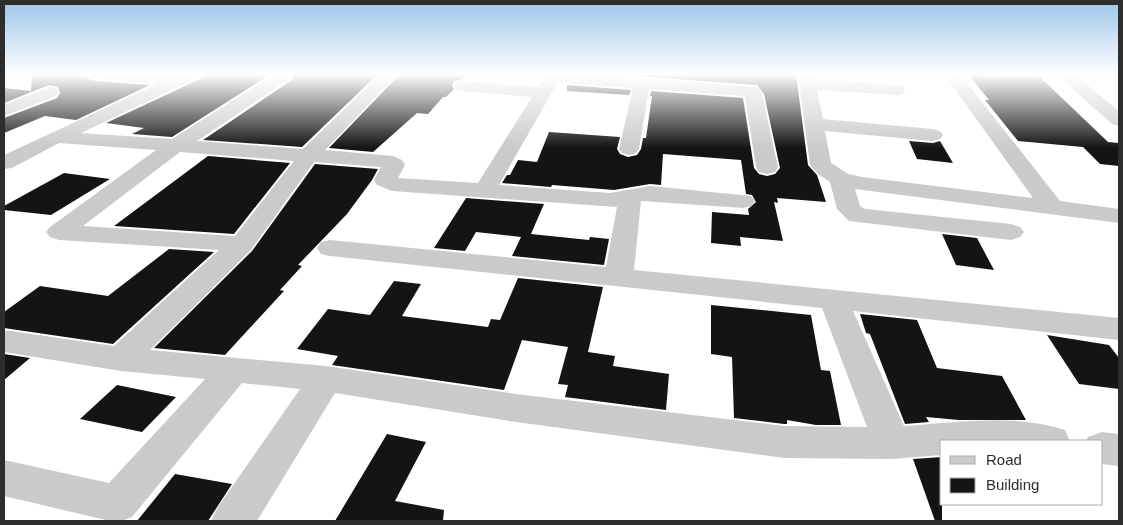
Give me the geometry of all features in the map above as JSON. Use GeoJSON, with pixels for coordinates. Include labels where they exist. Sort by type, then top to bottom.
{"type":"FeatureCollection","features":[{"type":"Feature","properties":{"kind":"street"},"geometry":{"type":"LineString","coordinates":[[4,111],[34,98]]}},
{"type":"Feature","properties":{"kind":"street"},"geometry":{"type":"LineString","coordinates":[[7,159],[139,98]]}},
{"type":"Feature","properties":{"kind":"street"},"geometry":{"type":"LineString","coordinates":[[242,244],[59,232],[177,145],[249,98]]}},
{"type":"Feature","properties":{"kind":"street"},"geometry":{"type":"LineString","coordinates":[[121,359],[242,244],[309,155],[366,98]]}},
{"type":"Feature","properties":{"kind":"street"},"geometry":{"type":"LineString","coordinates":[[485,190],[540,98]]}},
{"type":"Feature","properties":{"kind":"street"},"geometry":{"type":"LineString","coordinates":[[629,149],[639,98]]}},
{"type":"Feature","properties":{"kind":"street"},"geometry":{"type":"LineString","coordinates":[[755,98],[767,167]]}},
{"type":"Feature","properties":{"kind":"street"},"geometry":{"type":"LineString","coordinates":[[810,98],[821,166],[830,175],[840,180],[1119,216]]}},
{"type":"Feature","properties":{"kind":"street"},"geometry":{"type":"LineString","coordinates":[[970,98],[1052,207]]}},
{"type":"Feature","properties":{"kind":"street"},"geometry":{"type":"LineString","coordinates":[[1093,98],[1119,120]]}},
{"type":"Feature","properties":{"kind":"street"},"geometry":{"type":"LineString","coordinates":[[814,124],[933,135]]}},
{"type":"Feature","properties":{"kind":"street"},"geometry":{"type":"LineString","coordinates":[[56,136],[385,161],[394,165],[385,180],[392,184],[610,200],[623,200],[639,193],[650,193],[743,201]]}},
{"type":"Feature","properties":{"kind":"street"},"geometry":{"type":"LineString","coordinates":[[840,180],[849,209],[858,216],[1011,232]]}},
{"type":"Feature","properties":{"kind":"street"},"geometry":{"type":"LineString","coordinates":[[619,277],[630,196]]}},
{"type":"Feature","properties":{"kind":"street"},"geometry":{"type":"LineString","coordinates":[[330,248],[833,298],[1119,329]]}},
{"type":"Feature","properties":{"kind":"street"},"geometry":{"type":"LineString","coordinates":[[833,298],[892,443]]}},
{"type":"Feature","properties":{"kind":"street"},"geometry":{"type":"LineString","coordinates":[[4,341],[121,359],[326,379],[516,408],[784,442],[892,443],[1001,435],[1043,440]]}},
{"type":"Feature","properties":{"kind":"street"},"geometry":{"type":"LineString","coordinates":[[4,478],[110,513],[233,371]]}},
{"type":"Feature","properties":{"kind":"street"},"geometry":{"type":"LineString","coordinates":[[233,521],[326,379]]}},
{"type":"Feature","properties":{"kind":"street"},"geometry":{"type":"LineString","coordinates":[[1103,448],[1119,450]]}},
{"type":"Feature","properties":{"kind":"building"},"geometry":{"type":"Polygon","coordinates":[[[4,98],[15,98],[4,103],[4,98]]]}},
{"type":"Feature","properties":{"kind":"building"},"geometry":{"type":"Polygon","coordinates":[[[56,98],[121,98],[76,120],[45,116],[4,133],[4,118],[56,98]]]}},
{"type":"Feature","properties":{"kind":"building"},"geometry":{"type":"Polygon","coordinates":[[[158,98],[232,98],[172,137],[132,134],[144,128],[106,123],[158,98]]]}},
{"type":"Feature","properties":{"kind":"building"},"geometry":{"type":"Polygon","coordinates":[[[265,98],[352,98],[302,147],[203,140],[265,98]]]}},
{"type":"Feature","properties":{"kind":"building"},"geometry":{"type":"Polygon","coordinates":[[[376,98],[442,98],[428,114],[417,113],[373,152],[329,148],[376,98]]]}},
{"type":"Feature","properties":{"kind":"building"},"geometry":{"type":"Polygon","coordinates":[[[652,98],[743,98],[754,168],[759,174],[767,176],[775,174],[780,168],[765,98],[799,98],[808,165],[817,175],[826,202],[777,198],[778,203],[774,202],[783,241],[740,237],[741,246],[711,243],[712,212],[749,215],[748,209],[756,202],[752,195],[746,194],[741,160],[663,154],[661,185],[650,184],[614,190],[502,183],[507,175],[510,175],[518,160],[537,162],[549,132],[620,137],[617,149],[620,154],[628,157],[637,155],[641,149],[643,138],[646,138],[652,98]]]}},
{"type":"Feature","properties":{"kind":"building"},"geometry":{"type":"Polygon","coordinates":[[[988,98],[1062,98],[1108,142],[1119,143],[1119,166],[1100,164],[1083,147],[1018,141],[985,100],[989,100],[988,98]]]}},
{"type":"Feature","properties":{"kind":"building"},"geometry":{"type":"Polygon","coordinates":[[[909,141],[933,143],[940,141],[953,163],[917,159],[909,141]]]}},
{"type":"Feature","properties":{"kind":"building"},"geometry":{"type":"Polygon","coordinates":[[[208,156],[290,163],[234,234],[114,226],[208,156]]]}},
{"type":"Feature","properties":{"kind":"building"},"geometry":{"type":"Polygon","coordinates":[[[315,164],[378,169],[347,214],[298,265],[302,266],[280,290],[284,291],[225,355],[154,348],[252,251],[315,164]]]}},
{"type":"Feature","properties":{"kind":"building"},"geometry":{"type":"Polygon","coordinates":[[[64,173],[110,179],[51,215],[4,210],[4,206],[64,173]]]}},
{"type":"Feature","properties":{"kind":"building"},"geometry":{"type":"Polygon","coordinates":[[[466,198],[544,204],[531,234],[589,240],[590,237],[609,239],[604,265],[512,256],[521,237],[476,232],[465,251],[434,248],[466,198]]]}},
{"type":"Feature","properties":{"kind":"building"},"geometry":{"type":"Polygon","coordinates":[[[942,234],[977,238],[994,270],[956,265],[942,234]]]}},
{"type":"Feature","properties":{"kind":"building"},"geometry":{"type":"Polygon","coordinates":[[[169,249],[214,252],[113,344],[4,328],[4,312],[40,286],[108,296],[169,249]]]}},
{"type":"Feature","properties":{"kind":"building"},"geometry":{"type":"Polygon","coordinates":[[[518,278],[603,287],[588,352],[615,356],[613,366],[669,374],[666,410],[565,397],[568,385],[558,384],[568,347],[522,340],[504,390],[332,365],[338,356],[297,349],[328,309],[370,315],[394,281],[421,284],[402,316],[488,327],[491,319],[500,320],[518,278]]]}},
{"type":"Feature","properties":{"kind":"building"},"geometry":{"type":"Polygon","coordinates":[[[711,305],[811,315],[821,370],[830,371],[841,425],[816,425],[787,420],[787,424],[784,424],[734,418],[732,357],[711,354],[711,305]]]}},
{"type":"Feature","properties":{"kind":"building"},"geometry":{"type":"Polygon","coordinates":[[[860,314],[917,320],[937,368],[1002,376],[1026,420],[959,420],[926,417],[929,422],[905,424],[870,334],[866,333],[860,314]]]}},
{"type":"Feature","properties":{"kind":"building"},"geometry":{"type":"Polygon","coordinates":[[[1047,335],[1109,345],[1119,358],[1119,389],[1079,384],[1047,335]]]}},
{"type":"Feature","properties":{"kind":"building"},"geometry":{"type":"Polygon","coordinates":[[[4,354],[30,358],[4,380],[4,354]]]}},
{"type":"Feature","properties":{"kind":"building"},"geometry":{"type":"Polygon","coordinates":[[[117,385],[176,397],[142,432],[80,419],[117,385]]]}},
{"type":"Feature","properties":{"kind":"building"},"geometry":{"type":"Polygon","coordinates":[[[387,434],[426,442],[395,501],[444,510],[443,521],[335,521],[387,434]]]}},
{"type":"Feature","properties":{"kind":"building"},"geometry":{"type":"Polygon","coordinates":[[[940,457],[942,521],[935,521],[913,459],[940,457]]]}},
{"type":"Feature","properties":{"kind":"building"},"geometry":{"type":"Polygon","coordinates":[[[175,474],[232,484],[208,521],[137,521],[175,474]]]}}]}
